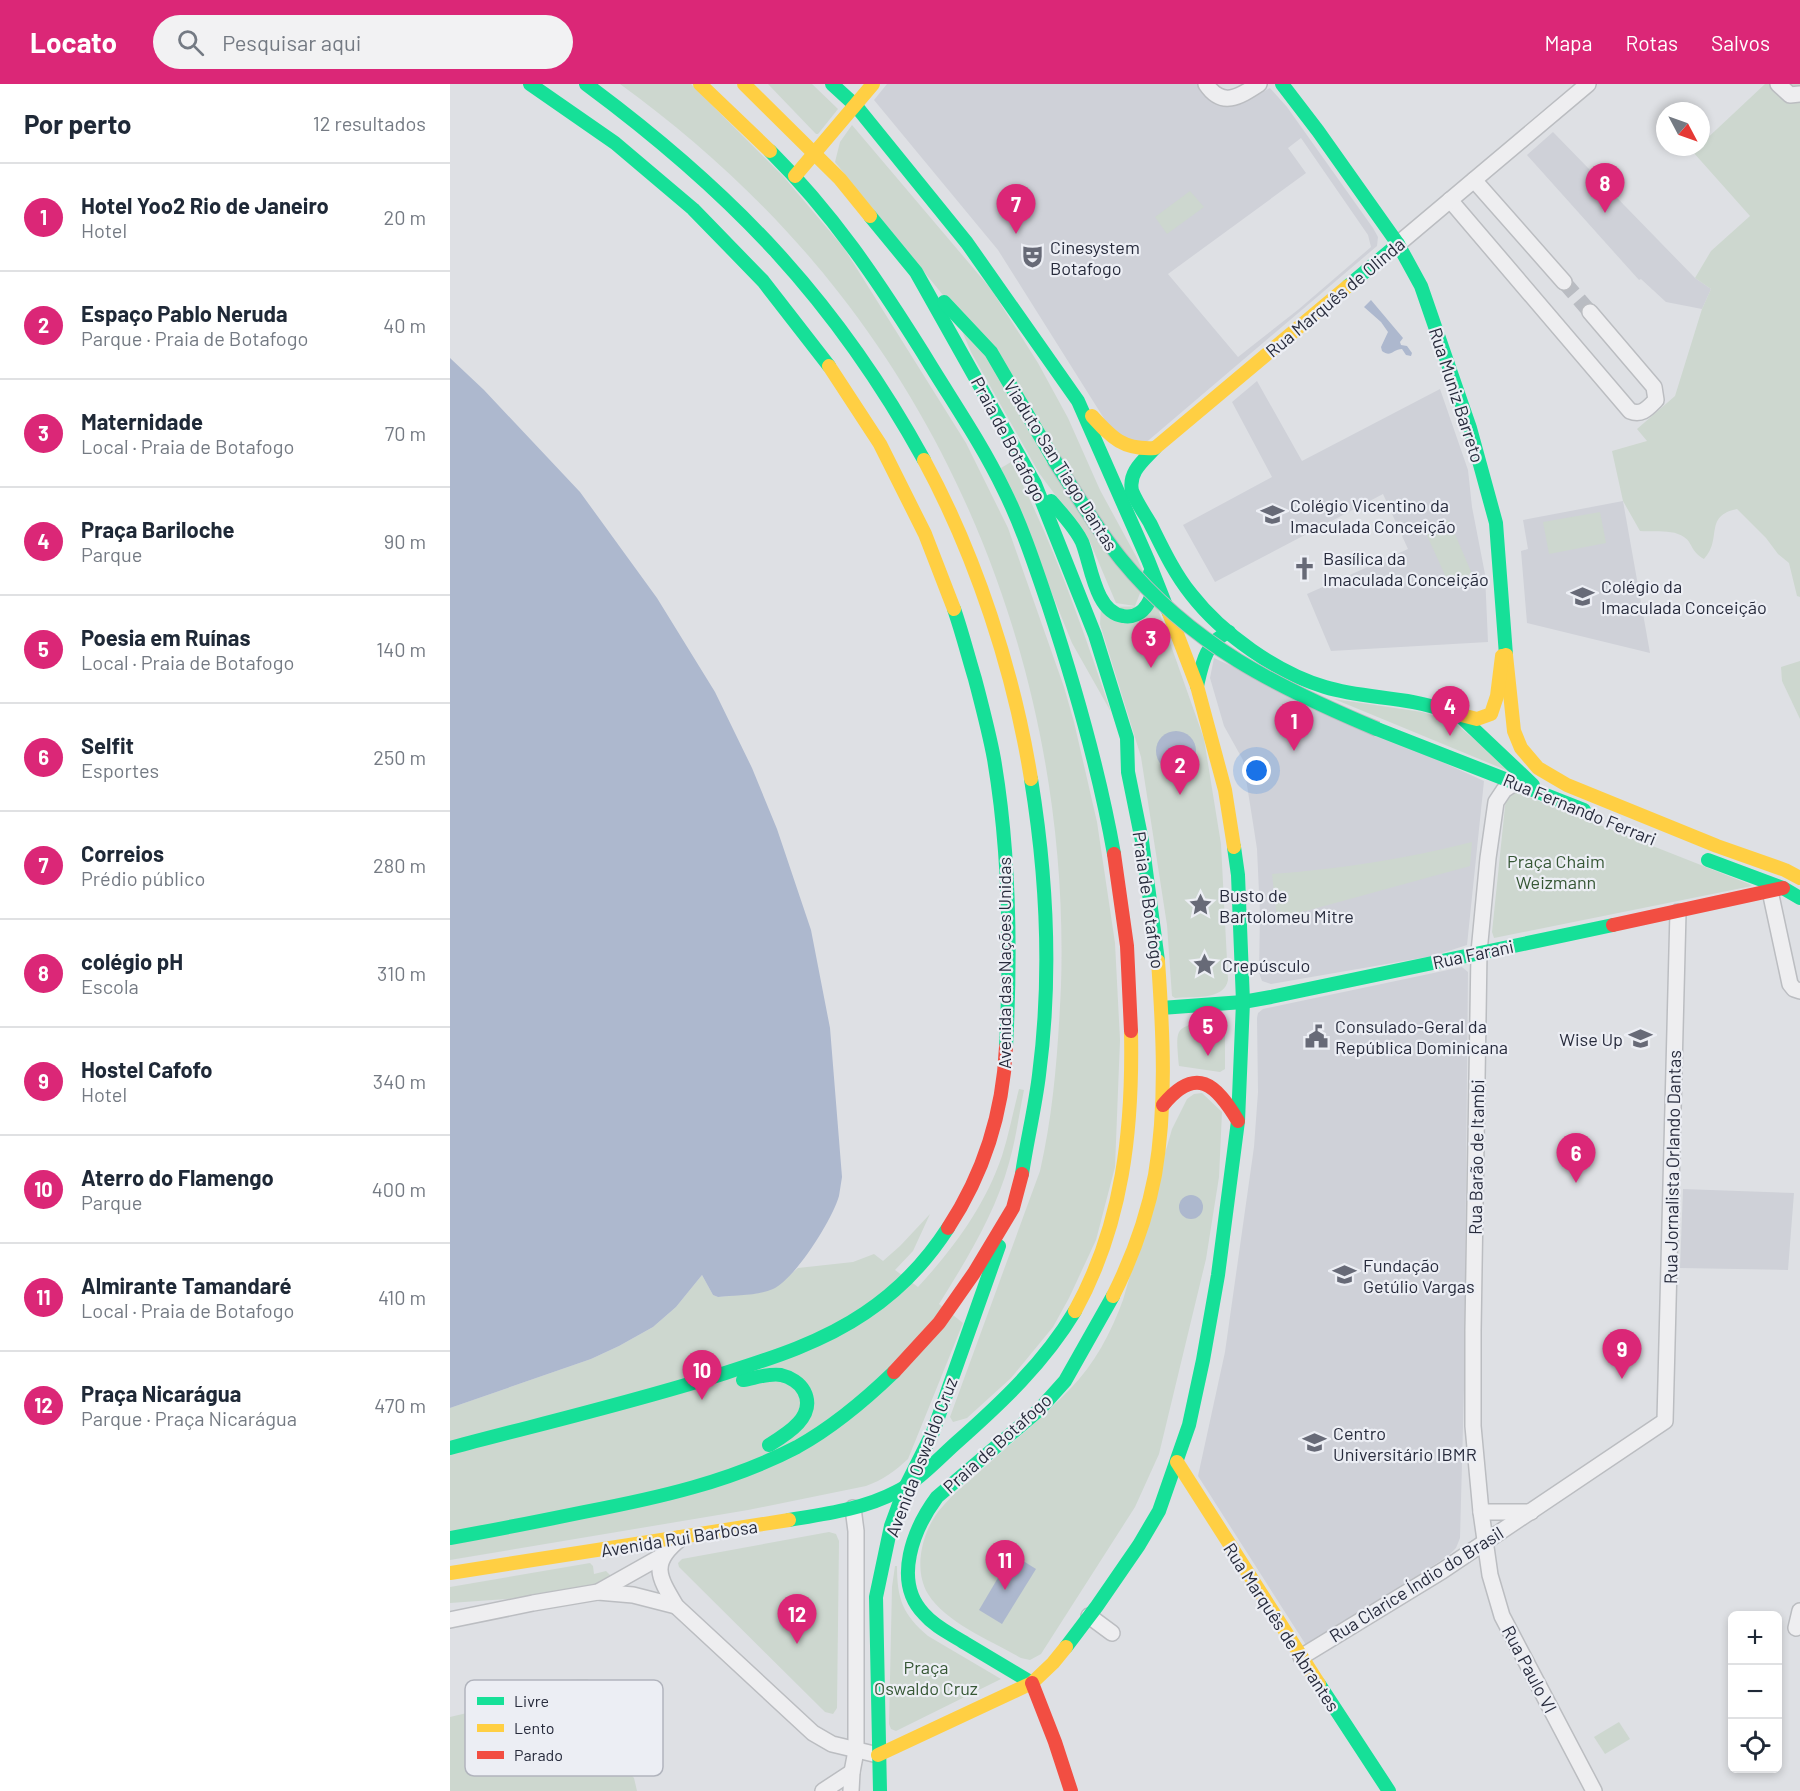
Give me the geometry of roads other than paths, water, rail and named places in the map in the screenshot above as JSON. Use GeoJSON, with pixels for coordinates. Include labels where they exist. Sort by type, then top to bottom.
{"type":"FeatureCollection","features":[{"type":"Feature","properties":{"kind":"main road","name":"Avenida das Nações Unidas"},"geometry":{"type":"LineString","coordinates":[[530,84],[572,110],[656,174],[714,228],[793,317],[854,400],[882,447],[909,501],[955,606],[988,729],[1004,842],[1008,924],[1008,1003],[1004,1076],[986,1154],[966,1197],[950,1223],[927,1257],[900,1286],[885,1299],[826,1336],[790,1352],[659,1394]]}},
{"type":"Feature","properties":{"kind":"main road","name":"Avenida das Nações Unidas"},"geometry":{"type":"LineString","coordinates":[[586,84],[649,130],[713,184],[791,264],[837,322],[895,408],[929,467],[978,582],[1006,673],[1031,774],[1046,894],[1046,972],[1042,1059],[1034,1119],[1014,1204],[976,1270],[948,1313],[919,1348],[866,1399],[828,1428],[760,1465],[671,1494]]}},
{"type":"Feature","properties":{"kind":"main road","name":"Praia de Botafogo"},"geometry":{"type":"LineString","coordinates":[[700,84],[795,176],[855,249],[1004,487],[1026,540],[1065,651],[1112,845],[1128,960],[1132,1027],[1131,1124],[1125,1163],[1106,1242],[1077,1307],[1063,1331],[1034,1367],[971,1431],[905,1488]]}},
{"type":"Feature","properties":{"kind":"main road","name":"Praia de Botafogo"},"geometry":{"type":"LineString","coordinates":[[744,84],[840,179],[916,272],[1035,484],[1095,635],[1127,738],[1128,771],[1142,841],[1157,947],[1161,1008],[1163,1105],[1155,1175],[1146,1213],[1128,1265],[1110,1302],[1065,1381],[1039,1410],[950,1484],[924,1514],[911,1543],[908,1563],[908,1581],[913,1597],[922,1613],[937,1626],[1032,1683]]}},
{"type":"Feature","properties":{"kind":"main road"},"geometry":{"type":"LineString","coordinates":[[832,84],[856,106],[967,243],[1078,401],[1106,433],[1118,443],[1134,449],[1155,448]]}},
{"type":"Feature","properties":{"kind":"main road"},"geometry":{"type":"LineString","coordinates":[[795,176],[873,84]]}},
{"type":"Feature","properties":{"kind":"main road","name":"Rua Muniz Barreto"},"geometry":{"type":"LineString","coordinates":[[1282,84],[1398,244],[1421,286],[1470,428],[1496,523],[1505,644],[1494,709],[1491,714],[1483,718],[1459,715]]}},
{"type":"Feature","properties":{"kind":"main road","name":"Rua Marquês de Olinda"},"geometry":{"type":"LineString","coordinates":[[1155,448],[1398,244]]}},
{"type":"Feature","properties":{"kind":"main road","name":"Viaduto San Tiago Dantas"},"geometry":{"type":"LineString","coordinates":[[916,272],[991,352],[1054,460],[1120,558],[1150,591],[1185,622],[1242,664],[1300,696],[1377,729]]}},
{"type":"Feature","properties":{"kind":"main road"},"geometry":{"type":"LineString","coordinates":[[878,1755],[1032,1683],[1053,1663],[1089,1616],[1139,1545],[1159,1511],[1189,1425],[1218,1275],[1238,1121],[1243,1002],[1238,875],[1225,790],[1197,686],[1148,560],[1078,401]]}},
{"type":"Feature","properties":{"kind":"main road"},"geometry":{"type":"LineString","coordinates":[[1155,448],[1134,472],[1131,481],[1132,491],[1158,541],[1190,593],[1220,625],[1281,668],[1323,687],[1366,696],[1419,702],[1459,715],[1539,791]]}},
{"type":"Feature","properties":{"kind":"main road"},"geometry":{"type":"LineString","coordinates":[[1035,484],[1061,513],[1081,541],[1105,607],[1113,614],[1120,616],[1136,614],[1149,602],[1152,584],[1148,560]]}},
{"type":"Feature","properties":{"kind":"main road"},"geometry":{"type":"LineString","coordinates":[[1197,686],[1204,660],[1216,638],[1229,632]]}},
{"type":"Feature","properties":{"kind":"main road","name":"Rua Fernando Ferrari"},"geometry":{"type":"LineString","coordinates":[[1505,644],[1514,730],[1521,748],[1538,768],[1567,785],[1717,846],[1785,870],[1800,878]]}},
{"type":"Feature","properties":{"kind":"main road"},"geometry":{"type":"LineString","coordinates":[[1065,651],[1085,678]]}},
{"type":"Feature","properties":{"kind":"main road"},"geometry":{"type":"LineString","coordinates":[[1104,709],[1116,735],[1128,771]]}},
{"type":"Feature","properties":{"kind":"main road","name":"Rua Fernando Ferrari"},"geometry":{"type":"LineString","coordinates":[[1377,729],[1593,813]]}},
{"type":"Feature","properties":{"kind":"main road"},"geometry":{"type":"LineString","coordinates":[[1700,857],[1800,898]]}},
{"type":"Feature","properties":{"kind":"main road","name":"Rua Farani"},"geometry":{"type":"LineString","coordinates":[[1161,1008],[1243,1002],[1776,890]]}},
{"type":"Feature","properties":{"kind":"main road"},"geometry":{"type":"LineString","coordinates":[[1163,1105],[1177,1089],[1189,1083],[1200,1083],[1211,1086],[1221,1093],[1238,1121]]}},
{"type":"Feature","properties":{"kind":"main road"},"geometry":{"type":"LineString","coordinates":[[1106,1242],[1155,1175]]}},
{"type":"Feature","properties":{"kind":"main road","name":"Avenida Oswaldo Cruz"},"geometry":{"type":"LineString","coordinates":[[880,1791],[876,1597],[891,1526],[905,1488],[933,1432],[1014,1204]]}},
{"type":"Feature","properties":{"kind":"main road"},"geometry":{"type":"LineString","coordinates":[[1031,1392],[1063,1331]]}},
{"type":"Feature","properties":{"kind":"main road"},"geometry":{"type":"LineString","coordinates":[[450,1448],[659,1394],[779,1375],[801,1385],[806,1394],[806,1413],[799,1424],[786,1435],[765,1448],[671,1494],[450,1538]]}},
{"type":"Feature","properties":{"kind":"main road"},"geometry":{"type":"LineString","coordinates":[[950,1484],[1019,1410]]}},
{"type":"Feature","properties":{"kind":"main road","name":"Rua Marquês de Abrantes"},"geometry":{"type":"LineString","coordinates":[[1177,1462],[1389,1791]]}},
{"type":"Feature","properties":{"kind":"main road","name":"Avenida Rui Barbosa"},"geometry":{"type":"LineString","coordinates":[[450,1573],[681,1538],[853,1508],[905,1488]]}},
{"type":"Feature","properties":{"kind":"main road"},"geometry":{"type":"LineString","coordinates":[[1032,1683],[1071,1791]]}},
{"type":"Feature","properties":{"kind":"street"},"geometry":{"type":"LineString","coordinates":[[1206,84],[1215,96],[1225,99],[1246,93],[1258,84]]}},
{"type":"Feature","properties":{"kind":"street","name":"Rua Marquês de Olinda"},"geometry":{"type":"LineString","coordinates":[[1398,244],[1588,84]]}},
{"type":"Feature","properties":{"kind":"street"},"geometry":{"type":"LineString","coordinates":[[1778,84],[1790,94],[1800,94]]}},
{"type":"Feature","properties":{"kind":"street"},"geometry":{"type":"LineString","coordinates":[[1474,180],[1564,282]]}},
{"type":"Feature","properties":{"kind":"street"},"geometry":{"type":"LineString","coordinates":[[1450,200],[1630,411],[1636,414],[1643,412],[1656,400],[1654,387],[1590,312]]}},
{"type":"Feature","properties":{"kind":"street","name":"Rua Barão de Itambi"},"geometry":{"type":"LineString","coordinates":[[1487,1540],[1481,1512],[1473,1426],[1479,952],[1496,802],[1504,790],[1515,782]]}},
{"type":"Feature","properties":{"kind":"street"},"geometry":{"type":"LineString","coordinates":[[1776,890],[1790,984],[1794,989],[1800,991]]}},
{"type":"Feature","properties":{"kind":"street","name":"Rua Jornalista Orlando Dantas"},"geometry":{"type":"LineString","coordinates":[[1665,1421],[1678,912]]}},
{"type":"Feature","properties":{"kind":"street","name":"Rua Clarice Índio do Brasil"},"geometry":{"type":"LineString","coordinates":[[1301,1656],[1442,1571],[1665,1421]]}},
{"type":"Feature","properties":{"kind":"street","name":"Avenida Oswaldo Cruz"},"geometry":{"type":"LineString","coordinates":[[851,1791],[856,1751],[856,1531],[853,1508]]}},
{"type":"Feature","properties":{"kind":"street","name":"Rua Clarice Índio do Brasil"},"geometry":{"type":"LineString","coordinates":[[1481,1512],[1531,1512]]}},
{"type":"Feature","properties":{"kind":"street"},"geometry":{"type":"LineString","coordinates":[[647,1599],[660,1563],[681,1538]]}},
{"type":"Feature","properties":{"kind":"street","name":"Rua Paulo VI"},"geometry":{"type":"LineString","coordinates":[[1487,1540],[1490,1575],[1502,1616],[1594,1791]]}},
{"type":"Feature","properties":{"kind":"street"},"geometry":{"type":"LineString","coordinates":[[660,1563],[662,1582],[675,1606],[813,1733],[832,1744],[878,1755]]}},
{"type":"Feature","properties":{"kind":"street","name":"Avenida Rui Barbosa"},"geometry":{"type":"LineString","coordinates":[[450,1620],[598,1592],[660,1563]]}},
{"type":"Feature","properties":{"kind":"street"},"geometry":{"type":"LineString","coordinates":[[598,1592],[625,1594],[675,1606]]}},
{"type":"Feature","properties":{"kind":"street"},"geometry":{"type":"LineString","coordinates":[[1796,1628],[1800,1611]]}},
{"type":"Feature","properties":{"kind":"street"},"geometry":{"type":"LineString","coordinates":[[1089,1616],[1112,1633]]}},
{"type":"Feature","properties":{"kind":"street"},"geometry":{"type":"LineString","coordinates":[[823,1791],[852,1772]]}},
{"type":"Feature","properties":{"kind":"water"},"geometry":{"type":"Polygon","coordinates":[[[1371,300],[1403,338],[1401,345],[1407,346],[1412,353],[1411,356],[1406,355],[1402,349],[1390,353],[1382,351],[1381,347],[1388,332],[1381,322],[1364,307],[1371,300]]]}},
{"type":"Feature","properties":{"kind":"water"},"geometry":{"type":"Polygon","coordinates":[[[450,358],[484,390],[580,492],[657,598],[715,692],[752,768],[777,829],[811,930],[830,1028],[842,1177],[839,1196],[821,1233],[792,1273],[773,1289],[753,1294],[718,1297],[713,1295],[702,1275],[676,1307],[653,1327],[619,1346],[591,1359],[450,1408],[450,358]]]}},
{"type":"Feature","properties":{"kind":"water"},"geometry":{"type":"Polygon","coordinates":[[[1176,731],[1190,737],[1196,751],[1190,765],[1176,771],[1162,765],[1156,751],[1162,737],[1176,731]]]}},
{"type":"Feature","properties":{"kind":"water"},"geometry":{"type":"Polygon","coordinates":[[[1191,1195],[1199,1199],[1203,1207],[1199,1215],[1191,1219],[1183,1215],[1179,1207],[1183,1199],[1191,1195]]]}},
{"type":"Feature","properties":{"kind":"water"},"geometry":{"type":"Polygon","coordinates":[[[1012,1554],[1036,1569],[1002,1624],[979,1610],[1012,1554]]]}},
{"type":"Feature","properties":{"kind":"tunnel"},"geometry":{"type":"LineString","coordinates":[[1564,282],[1590,312]]}},
{"type":"Feature","properties":{"kind":"place","name":"colégio pH"},"geometry":{"type":"Point","coordinates":[1605,213]}},
{"type":"Feature","properties":{"kind":"place","name":"Correios"},"geometry":{"type":"Point","coordinates":[1016,234]}},
{"type":"Feature","properties":{"kind":"place","name":"Cinesystem Botafogo"},"geometry":{"type":"Point","coordinates":[1032,257]}},
{"type":"Feature","properties":{"kind":"place","name":"Colégio Vicentino da Imaculada Conceição"},"geometry":{"type":"Point","coordinates":[1272,515]}},
{"type":"Feature","properties":{"kind":"place","name":"Basílica da Imaculada Conceição"},"geometry":{"type":"Point","coordinates":[1305,568]}},
{"type":"Feature","properties":{"kind":"place","name":"Colégio da Imaculada Conceição"},"geometry":{"type":"Point","coordinates":[1583,596]}},
{"type":"Feature","properties":{"kind":"place","name":"Maternidade"},"geometry":{"type":"Point","coordinates":[1151,668]}},
{"type":"Feature","properties":{"kind":"place","name":"Praça Bariloche"},"geometry":{"type":"Point","coordinates":[1450,736]}},
{"type":"Feature","properties":{"kind":"place","name":"Hotel Yoo2 Rio de Janeiro"},"geometry":{"type":"Point","coordinates":[1294,751]}},
{"type":"Feature","properties":{"kind":"place","name":"Espaço Pablo Neruda"},"geometry":{"type":"Point","coordinates":[1180,795]}},
{"type":"Feature","properties":{"kind":"place","name":"Busto de Bartolomeu Mitre"},"geometry":{"type":"Point","coordinates":[1201,905]}},
{"type":"Feature","properties":{"kind":"place","name":"Crepúsculo"},"geometry":{"type":"Point","coordinates":[1204,965]}},
{"type":"Feature","properties":{"kind":"place","name":"Consulado-Geral da República Dominicana"},"geometry":{"type":"Point","coordinates":[1317,1036]}},
{"type":"Feature","properties":{"kind":"place","name":"Wise Up"},"geometry":{"type":"Point","coordinates":[1641,1039]}},
{"type":"Feature","properties":{"kind":"place","name":"Poesia em Ruínas"},"geometry":{"type":"Point","coordinates":[1208,1056]}},
{"type":"Feature","properties":{"kind":"place","name":"Selfit"},"geometry":{"type":"Point","coordinates":[1576,1183]}},
{"type":"Feature","properties":{"kind":"place","name":"Fundação Getúlio Vargas"},"geometry":{"type":"Point","coordinates":[1345,1275]}},
{"type":"Feature","properties":{"kind":"place","name":"Hostel Cafofo"},"geometry":{"type":"Point","coordinates":[1622,1379]}},
{"type":"Feature","properties":{"kind":"place","name":"Aterro do Flamengo"},"geometry":{"type":"Point","coordinates":[702,1400]}},
{"type":"Feature","properties":{"kind":"place","name":"Centro Universitário IBMR"},"geometry":{"type":"Point","coordinates":[1315,1443]}},
{"type":"Feature","properties":{"kind":"place","name":"Almirante Tamandaré"},"geometry":{"type":"Point","coordinates":[1005,1590]}},
{"type":"Feature","properties":{"kind":"place","name":"Praça Nicarágua"},"geometry":{"type":"Point","coordinates":[797,1644]}},
{"type":"Feature","properties":{"kind":"park label","name":"Praça Chaim Weizmann"},"geometry":{"type":"Point","coordinates":[1556,871]}},
{"type":"Feature","properties":{"kind":"park label","name":"Praça Oswaldo Cruz"},"geometry":{"type":"Point","coordinates":[926,1677]}}]}
